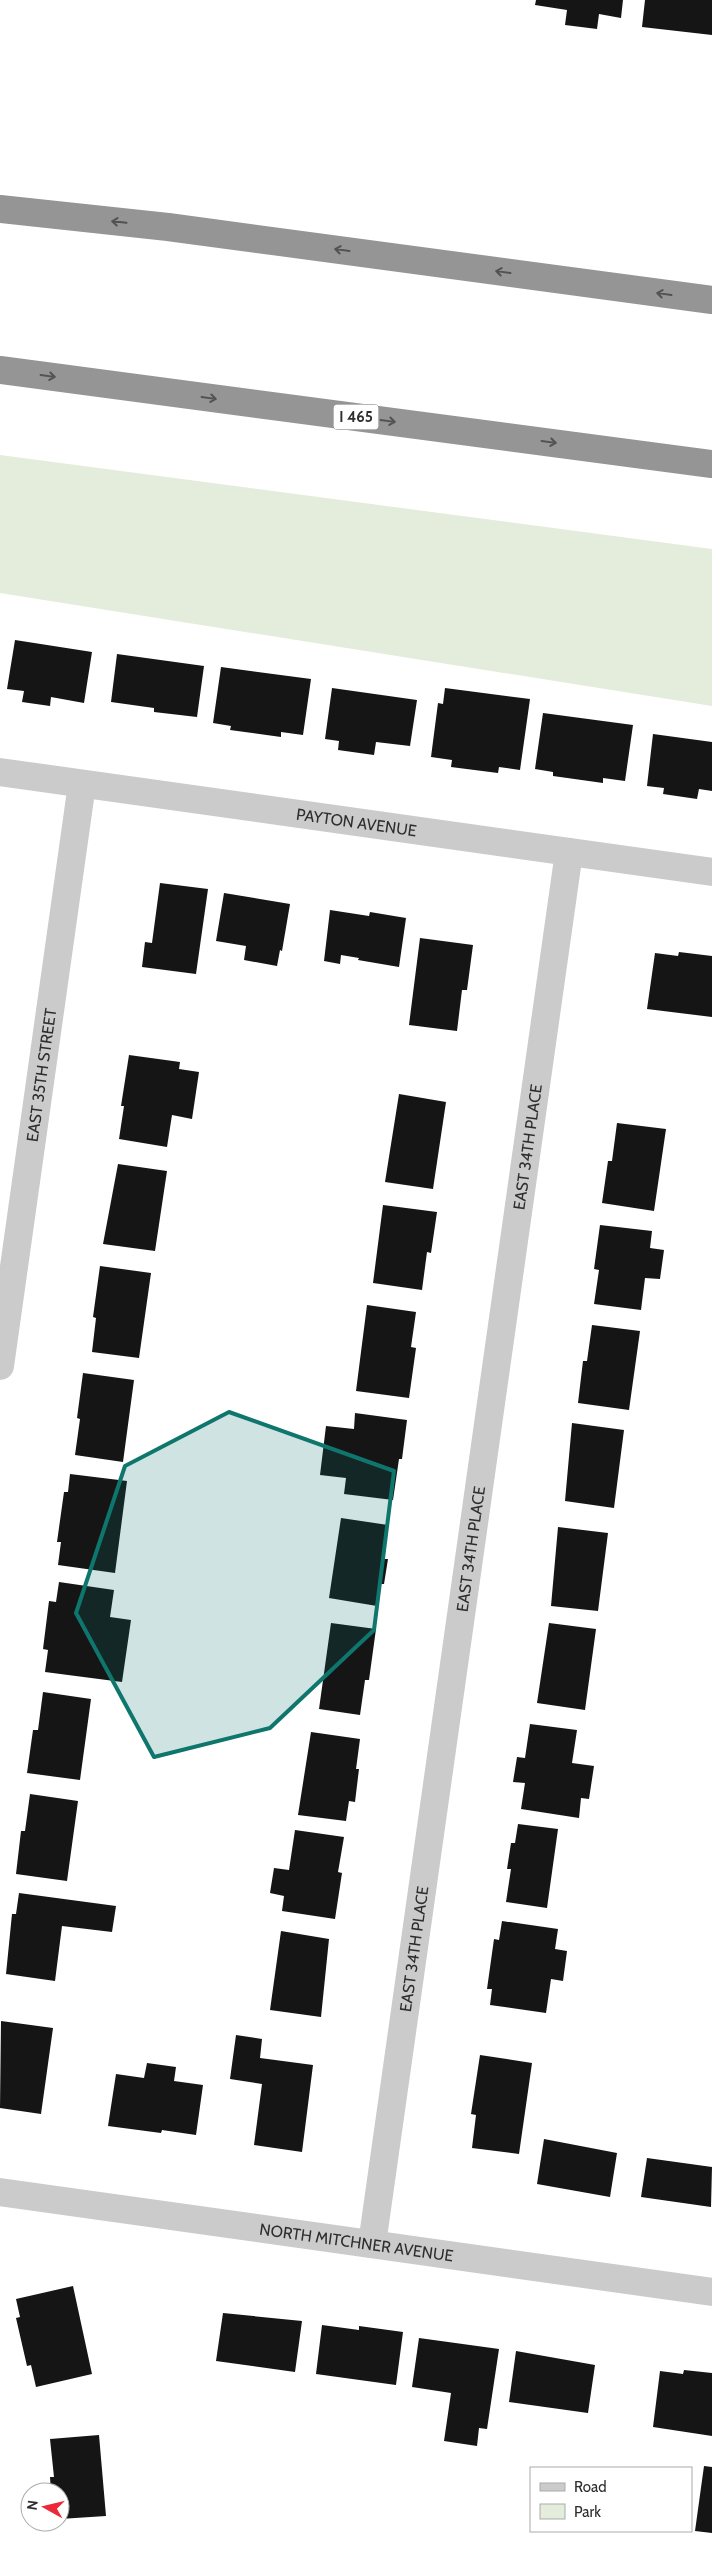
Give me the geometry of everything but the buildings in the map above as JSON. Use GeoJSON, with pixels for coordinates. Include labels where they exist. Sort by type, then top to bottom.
{"type":"FeatureCollection","features":[{"type":"Feature","properties":{"kind":"highway"},"geometry":{"type":"LineString","coordinates":[[0,209],[168,227],[712,300]]}},
{"type":"Feature","properties":{"kind":"highway","name":"I 465"},"geometry":{"type":"LineString","coordinates":[[0,370],[712,464]]}},
{"type":"Feature","properties":{"kind":"street","name":"PAYTON AVENUE"},"geometry":{"type":"LineString","coordinates":[[0,772],[712,872]]}},
{"type":"Feature","properties":{"kind":"street","name":"EAST 35TH STREET"},"geometry":{"type":"LineString","coordinates":[[0,1366],[82,784]]}},
{"type":"Feature","properties":{"kind":"street","name":"EAST 34TH PLACE"},"geometry":{"type":"LineString","coordinates":[[372,2244],[466,1563],[569,852]]}},
{"type":"Feature","properties":{"kind":"street","name":"NORTH MITCHNER AVENUE"},"geometry":{"type":"LineString","coordinates":[[0,2192],[712,2292]]}},
{"type":"Feature","properties":{"kind":"highlighted area"},"geometry":{"type":"Polygon","coordinates":[[[229,1412],[394,1471],[374,1630],[270,1728],[154,1757],[76,1613],[125,1466],[229,1412]]]}},
{"type":"Feature","properties":{"kind":"green space"},"geometry":{"type":"Polygon","coordinates":[[[0,455],[712,549],[712,706],[0,593],[0,455]]]}}]}
